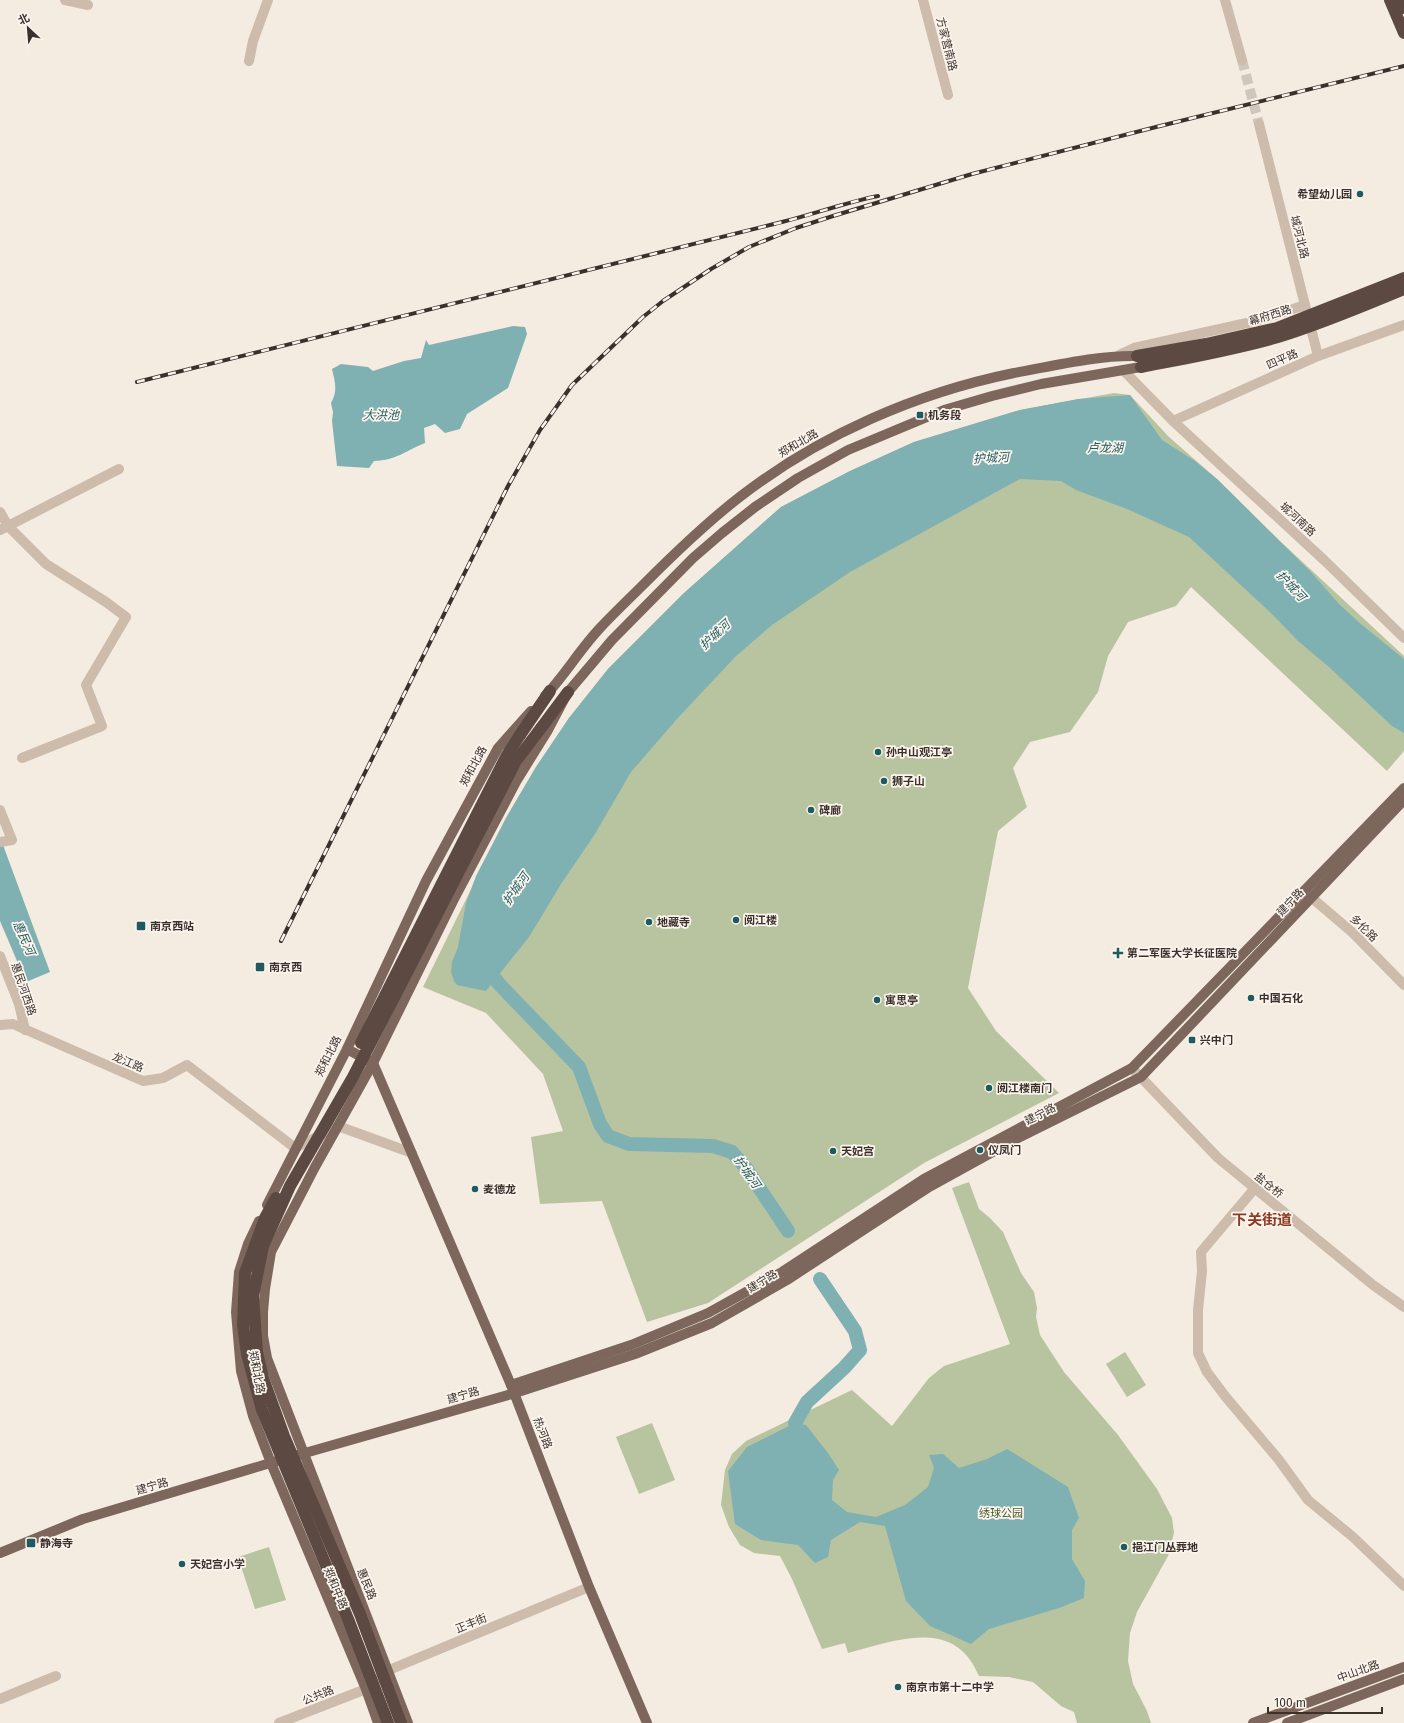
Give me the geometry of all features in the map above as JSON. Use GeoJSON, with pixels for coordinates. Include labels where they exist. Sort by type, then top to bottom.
{"type":"FeatureCollection","features":[{"type":"Feature","properties":{"kind":"highway"},"geometry":{"type":"LineString","coordinates":[[1390,0],[1404,32]]}},
{"type":"Feature","properties":{"kind":"highway"},"geometry":{"type":"LineString","coordinates":[[1401,0],[1404,8]]}},
{"type":"Feature","properties":{"kind":"highway","name":"幕府西路"},"geometry":{"type":"LineString","coordinates":[[1139,361],[1277,328],[1404,278]]}},
{"type":"Feature","properties":{"kind":"highway","name":"幕府西路"},"geometry":{"type":"LineString","coordinates":[[1139,361],[1215,352],[1279,336],[1335,317],[1404,289]]}},
{"type":"Feature","properties":{"kind":"highway","name":"郑和北路"},"geometry":{"type":"LineString","coordinates":[[388,1723],[348,1619],[262,1410],[247,1354],[244,1325],[245,1273],[266,1218],[349,1069],[500,769],[520,735],[550,691]]}},
{"type":"Feature","properties":{"kind":"highway","name":"郑和北路"},"geometry":{"type":"LineString","coordinates":[[401,1723],[360,1614],[284,1436],[263,1378],[257,1352],[253,1296],[263,1246],[290,1186],[356,1070],[516,761],[568,692]]}},
{"type":"Feature","properties":{"kind":"main road","name":"郑和北路"},"geometry":{"type":"LineString","coordinates":[[271,1463],[253,1416],[241,1371],[236,1312],[239,1272],[248,1244],[346,1049],[426,881],[498,748],[550,691],[600,628],[683,545],[708,522],[742,495],[789,463],[841,434],[894,409],[939,392],[1001,376],[1119,355],[1139,361]]}},
{"type":"Feature","properties":{"kind":"main road","name":"郑和北路"},"geometry":{"type":"LineString","coordinates":[[303,1453],[266,1358],[263,1336],[265,1289],[271,1252],[373,1063],[453,900],[517,780],[548,730],[568,692],[612,640],[693,558],[755,507],[798,478],[848,450],[944,410],[1041,384],[1123,370],[1139,361]]}},
{"type":"Feature","properties":{"kind":"main road","name":"建宁路"},"geometry":{"type":"LineString","coordinates":[[0,1553],[83,1519],[513,1389],[635,1354],[712,1323],[787,1280],[929,1187],[1018,1138],[1141,1077],[1404,788]]}},
{"type":"Feature","properties":{"kind":"main road","name":"建宁路"},"geometry":{"type":"LineString","coordinates":[[513,1389],[677,1327],[731,1301],[782,1272],[924,1179],[1132,1068],[1404,800]]}},
{"type":"Feature","properties":{"kind":"main road"},"geometry":{"type":"LineString","coordinates":[[346,1049],[373,1063]]}},
{"type":"Feature","properties":{"kind":"main road","name":"热河路"},"geometry":{"type":"LineString","coordinates":[[373,1063],[513,1389],[589,1587],[647,1723]]}},
{"type":"Feature","properties":{"kind":"main road","name":"惠民路"},"geometry":{"type":"LineString","coordinates":[[303,1453],[389,1670],[408,1723]]}},
{"type":"Feature","properties":{"kind":"main road","name":"郑和中路"},"geometry":{"type":"LineString","coordinates":[[271,1463],[366,1688],[378,1723]]}},
{"type":"Feature","properties":{"kind":"main road","name":"中山北路"},"geometry":{"type":"LineString","coordinates":[[1253,1723],[1404,1667]]}},
{"type":"Feature","properties":{"kind":"main road"},"geometry":{"type":"LineString","coordinates":[[1287,1723],[1404,1679]]}},
{"type":"Feature","properties":{"kind":"street"},"geometry":{"type":"LineString","coordinates":[[65,0],[88,5]]}},
{"type":"Feature","properties":{"kind":"street"},"geometry":{"type":"LineString","coordinates":[[249,61],[253,41],[268,0]]}},
{"type":"Feature","properties":{"kind":"street","name":"方家营南路"},"geometry":{"type":"LineString","coordinates":[[923,0],[948,95]]}},
{"type":"Feature","properties":{"kind":"street"},"geometry":{"type":"LineString","coordinates":[[1225,0],[1242,60]]}},
{"type":"Feature","properties":{"kind":"street","name":"城河北路"},"geometry":{"type":"LineString","coordinates":[[1259,124],[1318,356]]}},
{"type":"Feature","properties":{"kind":"street"},"geometry":{"type":"LineString","coordinates":[[1119,355],[1134,348],[1256,321],[1305,305]]}},
{"type":"Feature","properties":{"kind":"street","name":"四平路"},"geometry":{"type":"LineString","coordinates":[[1172,421],[1318,356],[1404,325]]}},
{"type":"Feature","properties":{"kind":"street","name":"城河南路"},"geometry":{"type":"LineString","coordinates":[[1123,370],[1172,421],[1324,560],[1404,638]]}},
{"type":"Feature","properties":{"kind":"street"},"geometry":{"type":"LineString","coordinates":[[4,528],[119,469]]}},
{"type":"Feature","properties":{"kind":"street"},"geometry":{"type":"LineString","coordinates":[[0,512],[4,528],[46,564],[106,602],[126,617],[86,685],[102,726],[22,758]]}},
{"type":"Feature","properties":{"kind":"street"},"geometry":{"type":"LineString","coordinates":[[0,810],[6,841]]}},
{"type":"Feature","properties":{"kind":"street","name":"多伦路"},"geometry":{"type":"LineString","coordinates":[[1308,894],[1353,933],[1404,985]]}},
{"type":"Feature","properties":{"kind":"street","name":"惠民河西路"},"geometry":{"type":"LineString","coordinates":[[0,956],[19,1004],[25,1030]]}},
{"type":"Feature","properties":{"kind":"street","name":"龙江路"},"geometry":{"type":"LineString","coordinates":[[0,1025],[14,1024],[143,1082],[163,1078],[188,1065],[295,1148]]}},
{"type":"Feature","properties":{"kind":"street","name":"盐仓桥"},"geometry":{"type":"LineString","coordinates":[[1132,1068],[1218,1158],[1373,1285],[1403,1305]]}},
{"type":"Feature","properties":{"kind":"street"},"geometry":{"type":"LineString","coordinates":[[295,1148],[338,1126],[412,1153]]}},
{"type":"Feature","properties":{"kind":"street"},"geometry":{"type":"LineString","coordinates":[[1254,1188],[1201,1252],[1202,1271],[1198,1310],[1198,1353],[1207,1372],[1225,1396],[1279,1460],[1308,1500],[1353,1537],[1404,1586]]}},
{"type":"Feature","properties":{"kind":"street","name":"正丰街"},"geometry":{"type":"LineString","coordinates":[[366,1688],[389,1670],[589,1587]]}},
{"type":"Feature","properties":{"kind":"street"},"geometry":{"type":"LineString","coordinates":[[0,1699],[56,1676]]}},
{"type":"Feature","properties":{"kind":"street","name":"公共路"},"geometry":{"type":"LineString","coordinates":[[279,1723],[366,1688]]}},
{"type":"Feature","properties":{"kind":"green space"},"geometry":{"type":"Polygon","coordinates":[[[1114,393],[1130,395],[1169,437],[1217,479],[1281,542],[1404,656],[1404,751],[1387,771],[1191,587],[1176,606],[1128,622],[1108,656],[1098,692],[1070,732],[1030,742],[1013,768],[1027,807],[998,831],[968,988],[996,1031],[1059,1093],[924,1163],[708,1303],[647,1322],[602,1201],[540,1204],[531,1137],[563,1131],[543,1074],[486,1013],[423,987],[506,818],[536,767],[569,718],[608,669],[684,593],[781,507],[850,471],[914,442],[1020,410],[1114,393]]]}},
{"type":"Feature","properties":{"kind":"green space","name":"绣球公园"},"geometry":{"type":"Polygon","coordinates":[[[969,1182],[979,1209],[1003,1232],[1021,1273],[1034,1292],[1037,1308],[1036,1317],[1040,1335],[1064,1372],[1118,1435],[1157,1489],[1172,1518],[1174,1533],[1168,1556],[1137,1612],[1130,1633],[1128,1661],[1133,1684],[1147,1711],[1151,1723],[1077,1723],[1074,1712],[1061,1706],[1033,1682],[1009,1677],[979,1676],[971,1662],[958,1648],[944,1641],[929,1638],[912,1638],[848,1653],[845,1643],[822,1649],[792,1579],[780,1556],[754,1553],[740,1545],[729,1527],[721,1505],[725,1470],[732,1454],[746,1441],[852,1390],[892,1426],[929,1378],[944,1366],[1010,1344],[952,1188],[969,1182]]]}},
{"type":"Feature","properties":{"kind":"green space"},"geometry":{"type":"Polygon","coordinates":[[[1125,1352],[1146,1385],[1127,1397],[1106,1364],[1125,1352]]]}},
{"type":"Feature","properties":{"kind":"green space"},"geometry":{"type":"Polygon","coordinates":[[[652,1423],[675,1480],[639,1494],[616,1437],[652,1423]]]}},
{"type":"Feature","properties":{"kind":"green space"},"geometry":{"type":"Polygon","coordinates":[[[269,1547],[286,1600],[255,1609],[238,1557],[269,1547]]]}},
{"type":"Feature","properties":{"kind":"water","name":"大洪池"},"geometry":{"type":"Polygon","coordinates":[[[513,326],[525,327],[527,334],[508,388],[467,414],[460,429],[445,433],[435,424],[424,428],[425,443],[401,455],[389,459],[374,461],[369,468],[337,466],[331,403],[335,394],[335,382],[332,369],[341,364],[368,367],[373,371],[404,361],[421,358],[426,340],[429,345],[513,326]]]}},
{"type":"Feature","properties":{"kind":"water","name":"卢龙湖"},"geometry":{"type":"Polygon","coordinates":[[[1130,395],[1162,440],[1195,461],[1217,479],[1311,572],[1339,604],[1404,659],[1404,733],[1392,726],[1329,667],[1298,641],[1273,615],[1189,537],[1127,509],[1076,490],[1061,481],[1020,479],[850,572],[772,625],[736,656],[676,720],[631,772],[595,834],[561,884],[529,937],[486,991],[457,985],[451,972],[452,962],[458,947],[466,903],[476,876],[506,818],[536,767],[569,718],[608,669],[684,593],[781,507],[850,471],[914,442],[1020,410],[1078,399],[1130,395]]]}},
{"type":"Feature","properties":{"kind":"water","name":"惠民河"},"geometry":{"type":"Polygon","coordinates":[[[0,837],[50,972],[26,982],[0,921],[0,837]]]}},
{"type":"Feature","properties":{"kind":"water"},"geometry":{"type":"Polygon","coordinates":[[[795,1423],[806,1425],[839,1470],[833,1480],[832,1500],[847,1512],[876,1517],[905,1505],[928,1487],[934,1468],[929,1455],[943,1454],[959,1468],[987,1459],[1007,1449],[1068,1487],[1079,1518],[1072,1530],[1072,1559],[1085,1581],[1084,1598],[1059,1608],[989,1629],[971,1644],[930,1626],[906,1601],[885,1526],[860,1522],[831,1540],[828,1557],[815,1563],[798,1545],[761,1540],[735,1524],[728,1471],[747,1447],[795,1423]]]}},
{"type":"Feature","properties":{"kind":"waterway","name":"护城河"},"geometry":{"type":"LineString","coordinates":[[483,964],[500,985],[579,1067],[600,1124],[608,1136],[629,1144],[713,1146],[732,1152],[746,1168],[788,1231]]}},
{"type":"Feature","properties":{"kind":"waterway"},"geometry":{"type":"LineString","coordinates":[[795,1423],[807,1402],[844,1368],[860,1350],[855,1331],[820,1279]]}},
{"type":"Feature","properties":{"kind":"tunnel"},"geometry":{"type":"LineString","coordinates":[[1242,60],[1259,124]]}},
{"type":"Feature","properties":{"kind":"railway"},"geometry":{"type":"LineString","coordinates":[[281,941],[508,486],[540,430],[572,385],[643,317],[663,301],[711,269],[749,247],[796,228],[833,216],[972,174],[1404,66]]}},
{"type":"Feature","properties":{"kind":"railway"},"geometry":{"type":"LineString","coordinates":[[137,382],[787,221],[878,196]]}},
{"type":"Feature","properties":{"kind":"place","name":"希望幼儿园"},"geometry":{"type":"Point","coordinates":[1360,194]}},
{"type":"Feature","properties":{"kind":"place","name":"机务段"},"geometry":{"type":"Point","coordinates":[920,415]}},
{"type":"Feature","properties":{"kind":"place","name":"孙中山观江亭"},"geometry":{"type":"Point","coordinates":[878,752]}},
{"type":"Feature","properties":{"kind":"place","name":"狮子山"},"geometry":{"type":"Point","coordinates":[884,781]}},
{"type":"Feature","properties":{"kind":"place","name":"碑廊"},"geometry":{"type":"Point","coordinates":[811,810]}},
{"type":"Feature","properties":{"kind":"place","name":"阅江楼"},"geometry":{"type":"Point","coordinates":[736,920]}},
{"type":"Feature","properties":{"kind":"place","name":"地藏寺"},"geometry":{"type":"Point","coordinates":[649,922]}},
{"type":"Feature","properties":{"kind":"place","name":"南京西站"},"geometry":{"type":"Point","coordinates":[141,926]}},
{"type":"Feature","properties":{"kind":"place","name":"第二军医大学长征医院"},"geometry":{"type":"Point","coordinates":[1118,953]}},
{"type":"Feature","properties":{"kind":"place","name":"南京西"},"geometry":{"type":"Point","coordinates":[260,967]}},
{"type":"Feature","properties":{"kind":"place","name":"中国石化"},"geometry":{"type":"Point","coordinates":[1251,998]}},
{"type":"Feature","properties":{"kind":"place","name":"寓思亭"},"geometry":{"type":"Point","coordinates":[877,1000]}},
{"type":"Feature","properties":{"kind":"place","name":"兴中门"},"geometry":{"type":"Point","coordinates":[1192,1040]}},
{"type":"Feature","properties":{"kind":"place","name":"阅江楼南门"},"geometry":{"type":"Point","coordinates":[989,1088]}},
{"type":"Feature","properties":{"kind":"place","name":"仪凤门"},"geometry":{"type":"Point","coordinates":[980,1150]}},
{"type":"Feature","properties":{"kind":"place","name":"天妃宫"},"geometry":{"type":"Point","coordinates":[833,1151]}},
{"type":"Feature","properties":{"kind":"place","name":"麦德龙"},"geometry":{"type":"Point","coordinates":[475,1189]}},
{"type":"Feature","properties":{"kind":"place","name":"静海寺"},"geometry":{"type":"Point","coordinates":[31,1543]}},
{"type":"Feature","properties":{"kind":"place","name":"挹江门丛葬地"},"geometry":{"type":"Point","coordinates":[1124,1547]}},
{"type":"Feature","properties":{"kind":"place","name":"天妃宫小学"},"geometry":{"type":"Point","coordinates":[182,1564]}},
{"type":"Feature","properties":{"kind":"place","name":"南京市第十二中学"},"geometry":{"type":"Point","coordinates":[898,1687]}},
{"type":"Feature","properties":{"kind":"district","name":"下关街道"},"geometry":{"type":"Point","coordinates":[1262,1220]}}]}
